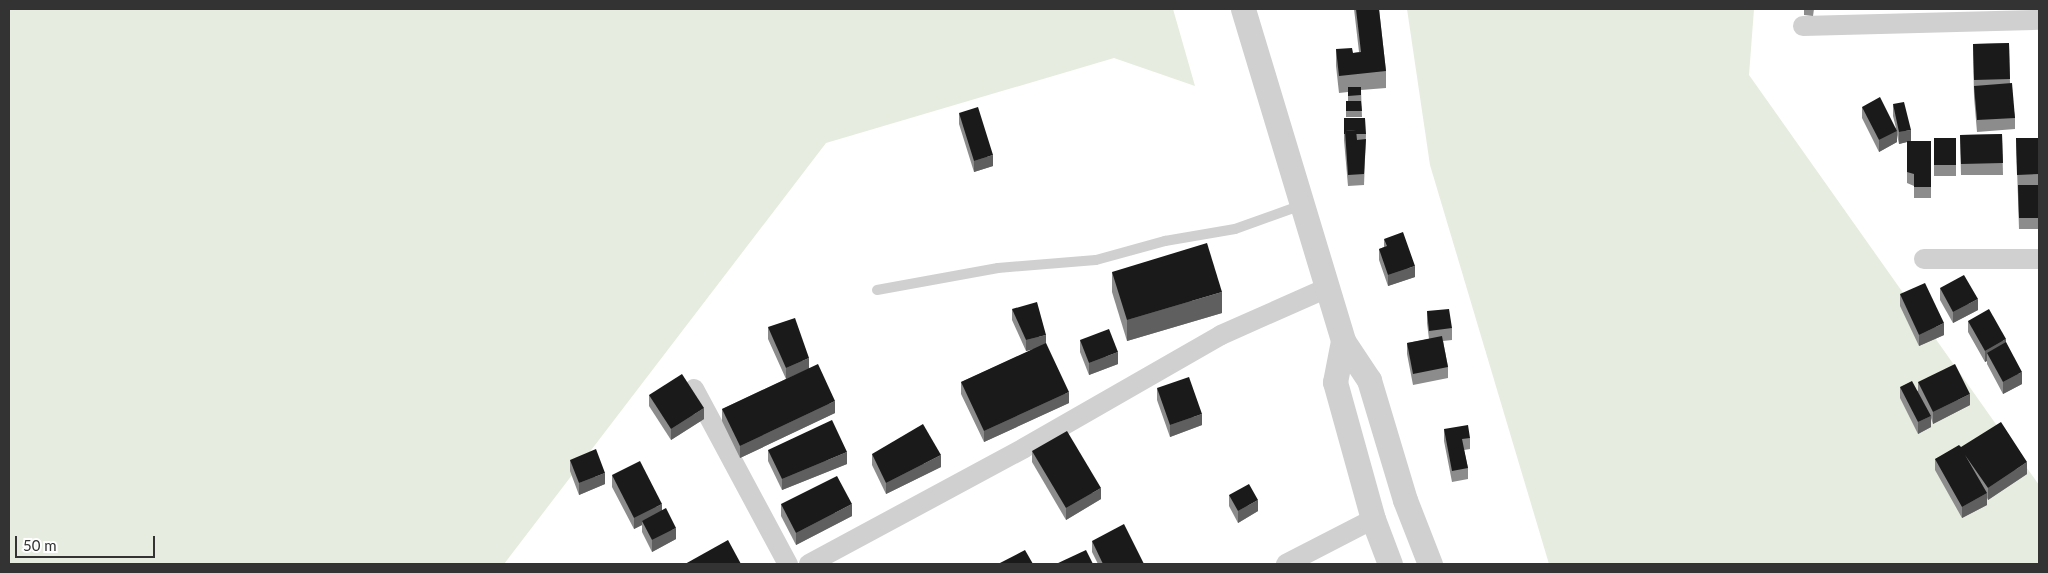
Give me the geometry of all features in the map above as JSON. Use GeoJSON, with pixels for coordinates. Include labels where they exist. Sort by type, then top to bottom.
{"type":"FeatureCollection","features":[{"type":"Feature","properties":{"kind":"street"},"geometry":{"type":"LineString","coordinates":[[1242,9],[1343,340],[1370,380],[1405,500],[1430,564]]}},
{"type":"Feature","properties":{"kind":"street"},"geometry":{"type":"LineString","coordinates":[[1803,26],[2039,20]]}},
{"type":"Feature","properties":{"kind":"street"},"geometry":{"type":"LineString","coordinates":[[1924,259],[2039,259]]}},
{"type":"Feature","properties":{"kind":"street"},"geometry":{"type":"LineString","coordinates":[[809,564],[1024,448],[1221,335],[1328,288]]}},
{"type":"Feature","properties":{"kind":"street"},"geometry":{"type":"LineString","coordinates":[[1343,340],[1336,382],[1373,519],[1390,564]]}},
{"type":"Feature","properties":{"kind":"street"},"geometry":{"type":"LineString","coordinates":[[694,389],[788,564]]}},
{"type":"Feature","properties":{"kind":"street"},"geometry":{"type":"LineString","coordinates":[[1286,564],[1373,519]]}},
{"type":"Feature","properties":{"kind":"lane"},"geometry":{"type":"LineString","coordinates":[[877,290],[998,268],[1096,260],[1165,241],[1235,229],[1302,205]]}},
{"type":"Feature","properties":{"kind":"shaded area"},"geometry":{"type":"Polygon","coordinates":[[[9,9],[1173,9],[1195,86],[1114,58],[826,143],[504,564],[9,564],[9,9]]]}},
{"type":"Feature","properties":{"kind":"shaded area"},"geometry":{"type":"Polygon","coordinates":[[[1407,9],[1754,9],[1749,75],[2039,485],[2039,564],[1549,564],[1430,165],[1407,9]]]}},
{"type":"Feature","properties":{"kind":"building"},"geometry":{"type":"Polygon","coordinates":[[[1356,9],[1379,9],[1386,71],[1339,76],[1336,49],[1352,48],[1353,53],[1361,52],[1356,9]]]}},
{"type":"Feature","properties":{"kind":"building"},"geometry":{"type":"Polygon","coordinates":[[[2009,43],[2010,79],[1974,80],[1973,44],[2009,43]]]}},
{"type":"Feature","properties":{"kind":"building"},"geometry":{"type":"Polygon","coordinates":[[[2012,83],[2015,118],[1977,120],[1974,86],[2012,83]]]}},
{"type":"Feature","properties":{"kind":"building"},"geometry":{"type":"Polygon","coordinates":[[[1348,87],[1361,87],[1361,95],[1348,96],[1348,87]]]}},
{"type":"Feature","properties":{"kind":"building"},"geometry":{"type":"Polygon","coordinates":[[[1880,97],[1897,131],[1879,140],[1862,107],[1880,97]]]}},
{"type":"Feature","properties":{"kind":"building"},"geometry":{"type":"Polygon","coordinates":[[[1346,101],[1361,101],[1362,111],[1346,111],[1346,101]]]}},
{"type":"Feature","properties":{"kind":"building"},"geometry":{"type":"Polygon","coordinates":[[[1904,102],[1911,130],[1899,132],[1893,104],[1904,102]]]}},
{"type":"Feature","properties":{"kind":"building"},"geometry":{"type":"Polygon","coordinates":[[[978,107],[993,155],[974,161],[959,113],[978,107]]]}},
{"type":"Feature","properties":{"kind":"building"},"geometry":{"type":"Polygon","coordinates":[[[1344,118],[1365,118],[1366,134],[1356,134],[1356,130],[1345,131],[1344,134],[1344,118]]]}},
{"type":"Feature","properties":{"kind":"building"},"geometry":{"type":"Polygon","coordinates":[[[1356,130],[1357,140],[1366,139],[1364,174],[1348,175],[1345,131],[1356,130]]]}},
{"type":"Feature","properties":{"kind":"building"},"geometry":{"type":"Polygon","coordinates":[[[2002,134],[2003,163],[1961,164],[1960,135],[2002,134]]]}},
{"type":"Feature","properties":{"kind":"building"},"geometry":{"type":"Polygon","coordinates":[[[1934,138],[1956,138],[1956,165],[1934,165],[1934,138]]]}},
{"type":"Feature","properties":{"kind":"building"},"geometry":{"type":"Polygon","coordinates":[[[2016,138],[2039,138],[2039,174],[2017,175],[2016,138]]]}},
{"type":"Feature","properties":{"kind":"building"},"geometry":{"type":"Polygon","coordinates":[[[1907,141],[1931,141],[1931,187],[1914,187],[1914,174],[1907,172],[1907,141]]]}},
{"type":"Feature","properties":{"kind":"building"},"geometry":{"type":"Polygon","coordinates":[[[2018,185],[2039,185],[2039,218],[2019,218],[2018,185]]]}},
{"type":"Feature","properties":{"kind":"building"},"geometry":{"type":"Polygon","coordinates":[[[1403,232],[1415,266],[1388,275],[1379,249],[1387,246],[1384,239],[1403,232]]]}},
{"type":"Feature","properties":{"kind":"building"},"geometry":{"type":"Polygon","coordinates":[[[1207,243],[1222,292],[1127,320],[1112,272],[1207,243]]]}},
{"type":"Feature","properties":{"kind":"building"},"geometry":{"type":"Polygon","coordinates":[[[1964,275],[1978,299],[1953,312],[1940,288],[1964,275]]]}},
{"type":"Feature","properties":{"kind":"building"},"geometry":{"type":"Polygon","coordinates":[[[1925,283],[1944,323],[1919,335],[1900,294],[1925,283]]]}},
{"type":"Feature","properties":{"kind":"building"},"geometry":{"type":"Polygon","coordinates":[[[1037,302],[1046,335],[1026,340],[1012,309],[1037,302]]]}},
{"type":"Feature","properties":{"kind":"building"},"geometry":{"type":"Polygon","coordinates":[[[1449,309],[1452,328],[1429,331],[1427,311],[1449,309]]]}},
{"type":"Feature","properties":{"kind":"building"},"geometry":{"type":"Polygon","coordinates":[[[1989,309],[2006,339],[1985,351],[1968,321],[1989,309]]]}},
{"type":"Feature","properties":{"kind":"building"},"geometry":{"type":"Polygon","coordinates":[[[795,318],[809,358],[786,368],[768,327],[795,318]]]}},
{"type":"Feature","properties":{"kind":"building"},"geometry":{"type":"Polygon","coordinates":[[[1109,329],[1118,352],[1089,363],[1080,340],[1109,329]]]}},
{"type":"Feature","properties":{"kind":"building"},"geometry":{"type":"Polygon","coordinates":[[[1442,336],[1448,367],[1413,374],[1407,343],[1442,336]]]}},
{"type":"Feature","properties":{"kind":"building"},"geometry":{"type":"Polygon","coordinates":[[[2006,342],[2022,372],[2003,382],[1987,353],[2006,342]]]}},
{"type":"Feature","properties":{"kind":"building"},"geometry":{"type":"Polygon","coordinates":[[[1046,343],[1069,392],[984,431],[961,382],[1046,343]]]}},
{"type":"Feature","properties":{"kind":"building"},"geometry":{"type":"Polygon","coordinates":[[[818,364],[835,401],[740,446],[722,409],[818,364]]]}},
{"type":"Feature","properties":{"kind":"building"},"geometry":{"type":"Polygon","coordinates":[[[1955,364],[1970,394],[1933,412],[1918,382],[1955,364]]]}},
{"type":"Feature","properties":{"kind":"building"},"geometry":{"type":"Polygon","coordinates":[[[682,374],[704,408],[671,429],[649,395],[682,374]]]}},
{"type":"Feature","properties":{"kind":"building"},"geometry":{"type":"Polygon","coordinates":[[[1189,377],[1202,414],[1170,425],[1157,388],[1189,377]]]}},
{"type":"Feature","properties":{"kind":"building"},"geometry":{"type":"Polygon","coordinates":[[[1912,381],[1931,416],[1918,422],[1900,387],[1912,381]]]}},
{"type":"Feature","properties":{"kind":"building"},"geometry":{"type":"Polygon","coordinates":[[[832,420],[847,452],[782,479],[768,450],[832,420]]]}},
{"type":"Feature","properties":{"kind":"building"},"geometry":{"type":"Polygon","coordinates":[[[2001,422],[2027,462],[1988,488],[1965,455],[1987,493],[1962,507],[1935,459],[1959,445],[1961,447],[2001,422]]]}},
{"type":"Feature","properties":{"kind":"building"},"geometry":{"type":"Polygon","coordinates":[[[923,424],[941,455],[886,483],[872,454],[923,424]]]}},
{"type":"Feature","properties":{"kind":"building"},"geometry":{"type":"Polygon","coordinates":[[[1468,425],[1470,438],[1462,439],[1468,468],[1452,471],[1444,429],[1468,425]]]}},
{"type":"Feature","properties":{"kind":"building"},"geometry":{"type":"Polygon","coordinates":[[[1067,431],[1101,488],[1066,508],[1032,451],[1067,431]]]}},
{"type":"Feature","properties":{"kind":"building"},"geometry":{"type":"Polygon","coordinates":[[[596,449],[605,473],[579,483],[570,460],[596,449]]]}},
{"type":"Feature","properties":{"kind":"building"},"geometry":{"type":"Polygon","coordinates":[[[640,461],[662,504],[634,518],[612,475],[640,461]]]}},
{"type":"Feature","properties":{"kind":"building"},"geometry":{"type":"Polygon","coordinates":[[[837,476],[852,504],[796,533],[781,504],[837,476]]]}},
{"type":"Feature","properties":{"kind":"building"},"geometry":{"type":"Polygon","coordinates":[[[1249,484],[1258,500],[1238,511],[1229,495],[1249,484]]]}},
{"type":"Feature","properties":{"kind":"building"},"geometry":{"type":"Polygon","coordinates":[[[666,508],[676,528],[652,540],[642,521],[666,508]]]}},
{"type":"Feature","properties":{"kind":"building"},"geometry":{"type":"Polygon","coordinates":[[[1124,524],[1144,564],[1103,564],[1092,541],[1124,524]]]}},
{"type":"Feature","properties":{"kind":"building"},"geometry":{"type":"Polygon","coordinates":[[[728,540],[741,564],[685,564],[728,540]]]}},
{"type":"Feature","properties":{"kind":"building"},"geometry":{"type":"Polygon","coordinates":[[[1025,550],[1033,564],[998,564],[1025,550]]]}},
{"type":"Feature","properties":{"kind":"building"},"geometry":{"type":"Polygon","coordinates":[[[1086,550],[1093,564],[1056,564],[1086,550]]]}}]}
